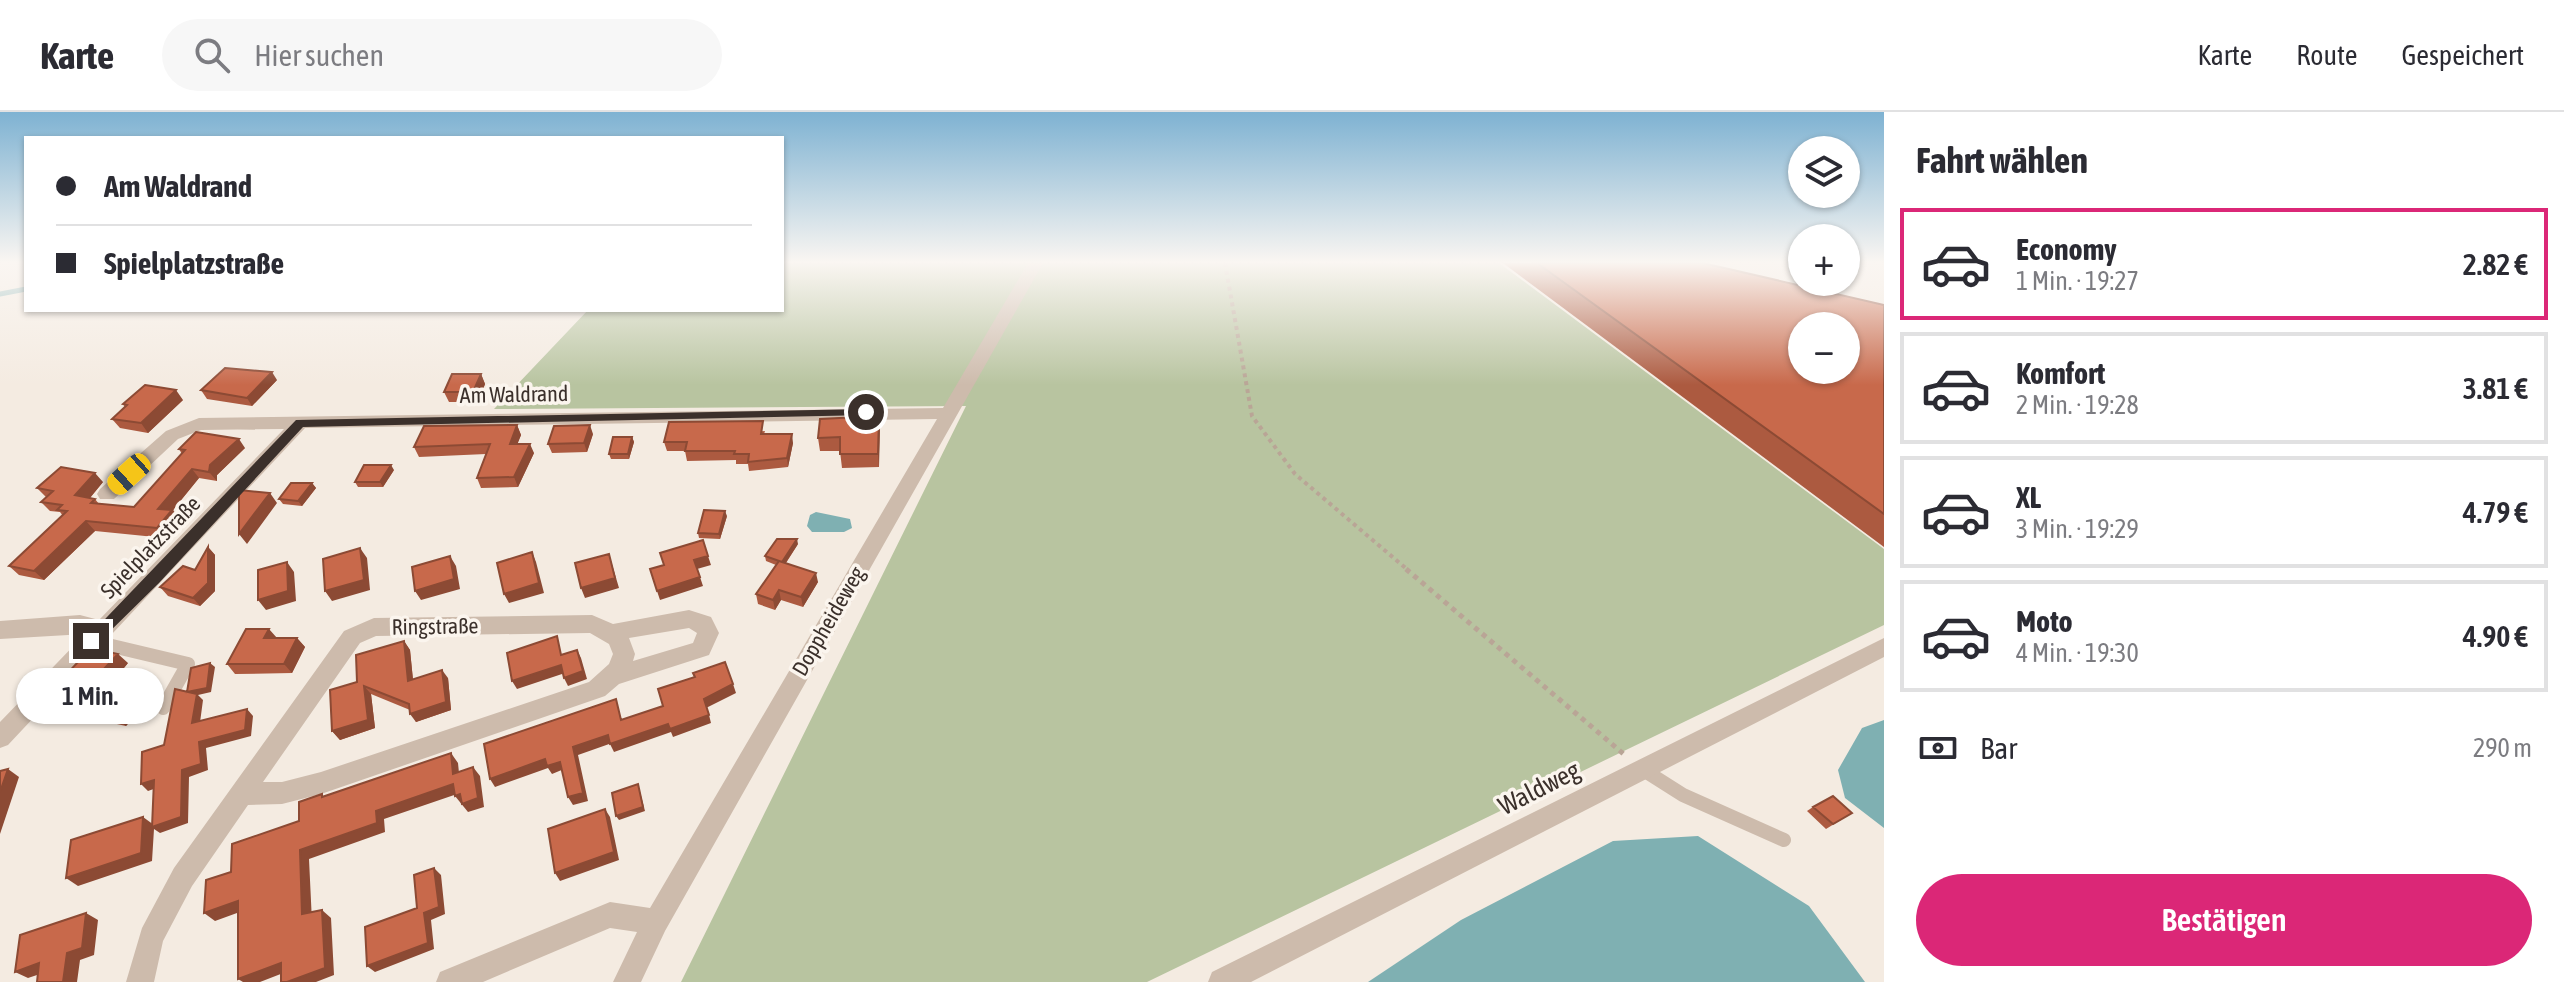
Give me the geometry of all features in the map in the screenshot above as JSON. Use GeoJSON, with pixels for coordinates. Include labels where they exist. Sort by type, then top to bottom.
{"type":"FeatureCollection","features":[{"type":"Feature","properties":{"kind":"street","name":"Doppheideweg"},"geometry":{"type":"LineString","coordinates":[[627,982],[656,922],[1012,304]]}},
{"type":"Feature","properties":{"kind":"street","name":"Am Waldrand"},"geometry":{"type":"LineString","coordinates":[[107,494],[172,435],[199,424],[833,413],[947,414]]}},
{"type":"Feature","properties":{"kind":"street","name":"Spielplatzstraße"},"geometry":{"type":"LineString","coordinates":[[0,738],[154,580],[300,423]]}},
{"type":"Feature","properties":{"kind":"street","name":"Ringstraße"},"geometry":{"type":"LineString","coordinates":[[140,982],[151,937],[183,877],[352,637],[374,627],[592,624],[614,632],[689,619],[703,623],[708,633],[701,649],[617,675],[597,689],[321,783],[282,793],[243,794]]}},
{"type":"Feature","properties":{"kind":"street"},"geometry":{"type":"LineString","coordinates":[[0,630],[80,624],[97,636]]}},
{"type":"Feature","properties":{"kind":"street"},"geometry":{"type":"LineString","coordinates":[[614,632],[624,652],[617,675]]}},
{"type":"Feature","properties":{"kind":"street","name":"Waldweg"},"geometry":{"type":"LineString","coordinates":[[1222,982],[1884,647]]}},
{"type":"Feature","properties":{"kind":"street"},"geometry":{"type":"LineString","coordinates":[[450,982],[610,915],[656,922]]}},
{"type":"Feature","properties":{"kind":"lane"},"geometry":{"type":"LineString","coordinates":[[97,636],[188,664],[163,708]]}},
{"type":"Feature","properties":{"kind":"lane"},"geometry":{"type":"LineString","coordinates":[[1642,769],[1683,795],[1784,840]]}},
{"type":"Feature","properties":{"kind":"path"},"geometry":{"type":"LineString","coordinates":[[1232,304],[1252,416],[1295,474],[1642,769]]}},
{"type":"Feature","properties":{"kind":"green space"},"geometry":{"type":"Polygon","coordinates":[[[784,304],[1554,304],[1884,549],[1884,625],[1147,982],[681,982],[966,406],[494,409],[586,312],[784,312],[784,304]]]}},
{"type":"Feature","properties":{"kind":"water"},"geometry":{"type":"Polygon","coordinates":[[[816,512],[850,519],[852,528],[844,532],[812,532],[807,526],[810,515],[816,512]]]}},
{"type":"Feature","properties":{"kind":"water"},"geometry":{"type":"Polygon","coordinates":[[[1884,720],[1884,828],[1845,798],[1838,770],[1862,728],[1884,720]]]}},
{"type":"Feature","properties":{"kind":"water"},"geometry":{"type":"Polygon","coordinates":[[[1698,836],[1809,906],[1865,982],[1368,982],[1461,920],[1613,841],[1698,836]]]}},
{"type":"Feature","properties":{"kind":"building"},"geometry":{"type":"Polygon","coordinates":[[[1593,304],[1884,305],[1884,514],[1593,304]]]}},
{"type":"Feature","properties":{"kind":"building"},"geometry":{"type":"Polygon","coordinates":[[[225,368],[272,372],[247,398],[201,390],[225,368]]]}},
{"type":"Feature","properties":{"kind":"building"},"geometry":{"type":"Polygon","coordinates":[[[452,374],[481,374],[473,392],[444,392],[452,374]]]}},
{"type":"Feature","properties":{"kind":"building"},"geometry":{"type":"Polygon","coordinates":[[[145,385],[176,390],[141,423],[112,419],[127,405],[123,404],[145,385]]]}},
{"type":"Feature","properties":{"kind":"building"},"geometry":{"type":"Polygon","coordinates":[[[879,416],[878,454],[840,454],[840,437],[818,438],[820,419],[879,416]]]}},
{"type":"Feature","properties":{"kind":"building"},"geometry":{"type":"Polygon","coordinates":[[[763,421],[761,434],[792,434],[787,458],[748,462],[749,454],[685,451],[687,442],[664,442],[669,422],[763,421]]]}},
{"type":"Feature","properties":{"kind":"building"},"geometry":{"type":"Polygon","coordinates":[[[517,425],[510,444],[530,444],[514,477],[477,478],[490,444],[414,447],[424,426],[517,425]]]}},
{"type":"Feature","properties":{"kind":"building"},"geometry":{"type":"Polygon","coordinates":[[[590,425],[584,443],[548,444],[554,426],[590,425]]]}},
{"type":"Feature","properties":{"kind":"building"},"geometry":{"type":"Polygon","coordinates":[[[196,432],[239,439],[210,465],[209,472],[192,469],[158,509],[172,510],[157,528],[86,521],[34,571],[9,566],[67,511],[57,510],[62,505],[41,502],[53,491],[37,488],[61,467],[95,473],[75,495],[95,499],[91,503],[134,507],[185,450],[179,449],[196,432]]]}},
{"type":"Feature","properties":{"kind":"building"},"geometry":{"type":"Polygon","coordinates":[[[613,437],[632,437],[628,454],[609,454],[613,437]]]}},
{"type":"Feature","properties":{"kind":"building"},"geometry":{"type":"Polygon","coordinates":[[[364,465],[391,465],[380,482],[355,482],[364,465]]]}},
{"type":"Feature","properties":{"kind":"building"},"geometry":{"type":"Polygon","coordinates":[[[291,483],[312,483],[298,501],[279,499],[291,483]]]}},
{"type":"Feature","properties":{"kind":"building"},"geometry":{"type":"Polygon","coordinates":[[[239,490],[270,493],[239,534],[239,490]]]}},
{"type":"Feature","properties":{"kind":"building"},"geometry":{"type":"Polygon","coordinates":[[[704,510],[725,511],[719,534],[698,533],[704,510]]]}},
{"type":"Feature","properties":{"kind":"building"},"geometry":{"type":"Polygon","coordinates":[[[777,539],[797,539],[782,562],[765,556],[777,539]]]}},
{"type":"Feature","properties":{"kind":"building"},"geometry":{"type":"Polygon","coordinates":[[[703,540],[708,556],[694,560],[700,577],[657,591],[650,569],[664,565],[660,553],[703,540]]]}},
{"type":"Feature","properties":{"kind":"building"},"geometry":{"type":"Polygon","coordinates":[[[208,547],[208,583],[193,598],[160,587],[183,566],[195,570],[208,547]]]}},
{"type":"Feature","properties":{"kind":"building"},"geometry":{"type":"Polygon","coordinates":[[[360,548],[364,580],[325,591],[323,559],[360,548]]]}},
{"type":"Feature","properties":{"kind":"building"},"geometry":{"type":"Polygon","coordinates":[[[532,552],[539,583],[504,594],[497,563],[532,552]]]}},
{"type":"Feature","properties":{"kind":"building"},"geometry":{"type":"Polygon","coordinates":[[[609,554],[615,578],[581,588],[575,563],[609,554]]]}},
{"type":"Feature","properties":{"kind":"building"},"geometry":{"type":"Polygon","coordinates":[[[450,556],[454,579],[415,591],[412,567],[450,556]]]}},
{"type":"Feature","properties":{"kind":"building"},"geometry":{"type":"Polygon","coordinates":[[[779,561],[816,573],[801,597],[779,590],[773,600],[756,594],[779,561]]]}},
{"type":"Feature","properties":{"kind":"building"},"geometry":{"type":"Polygon","coordinates":[[[287,562],[288,591],[258,600],[258,570],[287,562]]]}},
{"type":"Feature","properties":{"kind":"building"},"geometry":{"type":"Polygon","coordinates":[[[246,629],[269,629],[264,638],[297,638],[284,664],[227,664],[246,629]]]}},
{"type":"Feature","properties":{"kind":"building"},"geometry":{"type":"Polygon","coordinates":[[[557,636],[561,655],[577,650],[583,671],[564,678],[561,665],[512,681],[507,653],[557,636]]]}},
{"type":"Feature","properties":{"kind":"building"},"geometry":{"type":"Polygon","coordinates":[[[404,641],[408,681],[442,670],[446,702],[410,714],[409,704],[364,686],[368,720],[332,731],[330,690],[357,682],[356,655],[404,641]]]}},
{"type":"Feature","properties":{"kind":"building"},"geometry":{"type":"Polygon","coordinates":[[[91,648],[118,654],[103,670],[148,680],[115,717],[83,710],[90,702],[49,693],[91,648]]]}},
{"type":"Feature","properties":{"kind":"building"},"geometry":{"type":"Polygon","coordinates":[[[725,662],[733,684],[704,699],[709,715],[670,729],[668,724],[610,744],[608,735],[573,747],[583,793],[568,797],[560,762],[547,766],[545,759],[490,779],[484,744],[616,699],[621,720],[663,706],[658,689],[695,677],[693,673],[725,662]]]}},
{"type":"Feature","properties":{"kind":"building"},"geometry":{"type":"Polygon","coordinates":[[[210,663],[207,688],[187,692],[191,668],[210,663]]]}},
{"type":"Feature","properties":{"kind":"building"},"geometry":{"type":"Polygon","coordinates":[[[175,689],[197,694],[192,723],[247,709],[245,730],[199,742],[201,764],[182,770],[181,817],[152,827],[154,780],[141,784],[142,752],[164,745],[175,689]]]}},
{"type":"Feature","properties":{"kind":"building"},"geometry":{"type":"Polygon","coordinates":[[[451,753],[453,774],[473,767],[478,798],[462,804],[460,794],[455,796],[453,784],[376,811],[377,823],[300,850],[302,914],[322,910],[325,968],[281,982],[281,963],[238,979],[238,901],[204,913],[206,880],[231,872],[232,844],[299,821],[299,802],[451,753]]]}},
{"type":"Feature","properties":{"kind":"building"},"geometry":{"type":"Polygon","coordinates":[[[8,769],[0,792],[0,771],[8,769]]]}},
{"type":"Feature","properties":{"kind":"building"},"geometry":{"type":"Polygon","coordinates":[[[638,784],[643,807],[616,816],[612,793],[638,784]]]}},
{"type":"Feature","properties":{"kind":"building"},"geometry":{"type":"Polygon","coordinates":[[[1833,796],[1852,813],[1833,824],[1813,807],[1833,796]]]}},
{"type":"Feature","properties":{"kind":"building"},"geometry":{"type":"Polygon","coordinates":[[[605,809],[614,852],[555,873],[548,829],[605,809]]]}},
{"type":"Feature","properties":{"kind":"building"},"geometry":{"type":"Polygon","coordinates":[[[143,817],[141,853],[66,878],[71,840],[143,817]]]}},
{"type":"Feature","properties":{"kind":"building"},"geometry":{"type":"Polygon","coordinates":[[[434,868],[439,907],[424,913],[428,943],[367,966],[365,927],[417,908],[414,875],[434,868]]]}},
{"type":"Feature","properties":{"kind":"building"},"geometry":{"type":"Polygon","coordinates":[[[86,913],[82,948],[67,953],[63,982],[37,982],[39,963],[15,972],[20,935],[86,913]]]}},
{"type":"Feature","properties":{"kind":"route"},"geometry":{"type":"LineString","coordinates":[[91,641],[154,580],[300,423],[866,412]]}}]}
